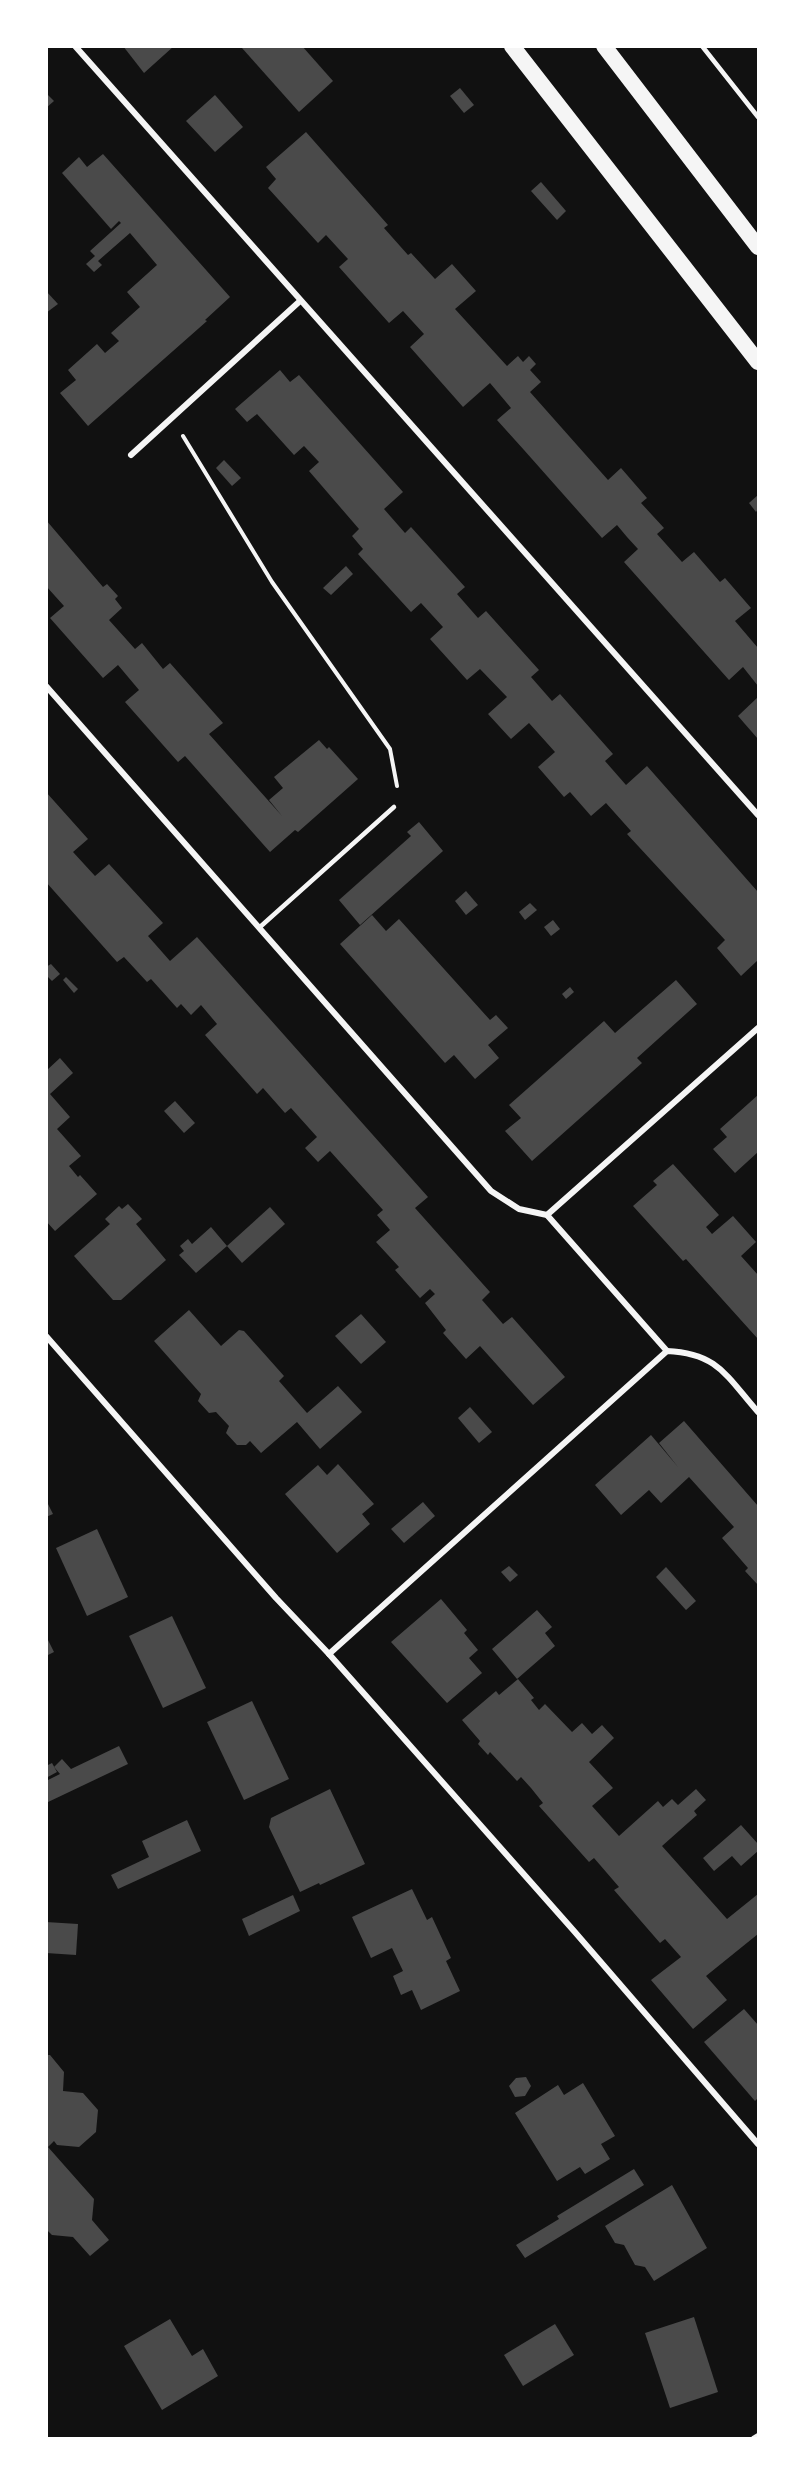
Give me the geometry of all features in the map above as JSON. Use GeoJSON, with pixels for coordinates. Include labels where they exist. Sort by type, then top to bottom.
{"type":"FeatureCollection","features":[{"type":"Feature","properties":{"kind":"highway"},"geometry":{"type":"LineString","coordinates":[[512,46],[759,362]]}},
{"type":"Feature","properties":{"kind":"highway"},"geometry":{"type":"LineString","coordinates":[[604,46],[759,247]]}},
{"type":"Feature","properties":{"kind":"street"},"geometry":{"type":"LineString","coordinates":[[75,46],[759,815]]}},
{"type":"Feature","properties":{"kind":"street"},"geometry":{"type":"LineString","coordinates":[[131,455],[300,301]]}},
{"type":"Feature","properties":{"kind":"street"},"geometry":{"type":"LineString","coordinates":[[46,686],[491,1191],[519,1209],[548,1215],[667,1351],[698,1354],[710,1360],[759,1412]]}},
{"type":"Feature","properties":{"kind":"street"},"geometry":{"type":"LineString","coordinates":[[548,1215],[759,1028]]}},
{"type":"Feature","properties":{"kind":"street"},"geometry":{"type":"LineString","coordinates":[[46,1336],[276,1599],[329,1654],[574,1931],[759,2145]]}},
{"type":"Feature","properties":{"kind":"street"},"geometry":{"type":"LineString","coordinates":[[329,1654],[667,1351]]}},
{"type":"Feature","properties":{"kind":"lane"},"geometry":{"type":"LineString","coordinates":[[702,46],[759,117]]}},
{"type":"Feature","properties":{"kind":"lane"},"geometry":{"type":"LineString","coordinates":[[260,927],[394,807]]}},
{"type":"Feature","properties":{"kind":"path"},"geometry":{"type":"LineString","coordinates":[[172,418],[272,582],[390,749],[397,784],[394,807]]}},
{"type":"Feature","properties":{"kind":"path"},"geometry":{"type":"LineString","coordinates":[[753,2439],[759,2435]]}},
{"type":"Feature","properties":{"kind":"building"},"geometry":{"type":"Polygon","coordinates":[[[123,46],[174,46],[144,73],[123,46]]]}},
{"type":"Feature","properties":{"kind":"building"},"geometry":{"type":"Polygon","coordinates":[[[244,46],[302,46],[333,81],[299,112],[242,48],[244,46]]]}},
{"type":"Feature","properties":{"kind":"building"},"geometry":{"type":"Polygon","coordinates":[[[460,88],[474,105],[464,113],[450,96],[460,88]]]}},
{"type":"Feature","properties":{"kind":"building"},"geometry":{"type":"Polygon","coordinates":[[[46,93],[54,101],[46,108],[46,93]]]}},
{"type":"Feature","properties":{"kind":"building"},"geometry":{"type":"Polygon","coordinates":[[[215,95],[243,127],[215,152],[186,121],[215,95]]]}},
{"type":"Feature","properties":{"kind":"building"},"geometry":{"type":"Polygon","coordinates":[[[306,132],[388,225],[384,228],[408,255],[411,253],[435,279],[452,264],[476,291],[455,309],[507,366],[518,356],[523,362],[529,356],[536,364],[530,370],[541,382],[530,392],[608,480],[621,468],[647,498],[641,503],[664,528],[657,534],[682,562],[694,552],[720,582],[725,578],[751,608],[735,621],[758,648],[758,686],[743,667],[729,680],[624,562],[638,549],[617,525],[602,538],[497,420],[511,408],[490,383],[463,407],[410,347],[424,334],[403,311],[389,323],[339,267],[348,259],[326,235],[318,243],[268,188],[276,179],[266,167],[306,132]]]}},
{"type":"Feature","properties":{"kind":"building"},"geometry":{"type":"Polygon","coordinates":[[[103,154],[230,297],[205,320],[207,321],[88,426],[60,393],[76,380],[68,370],[97,344],[105,353],[119,341],[111,333],[140,307],[127,292],[157,265],[130,233],[98,261],[102,265],[94,272],[86,264],[95,256],[90,251],[121,223],[119,221],[111,229],[62,173],[79,157],[87,167],[103,154]]]}},
{"type":"Feature","properties":{"kind":"building"},"geometry":{"type":"Polygon","coordinates":[[[541,182],[566,211],[557,220],[531,191],[541,182]]]}},
{"type":"Feature","properties":{"kind":"building"},"geometry":{"type":"Polygon","coordinates":[[[46,291],[58,304],[46,313],[46,291]]]}},
{"type":"Feature","properties":{"kind":"building"},"geometry":{"type":"Polygon","coordinates":[[[280,370],[290,382],[299,375],[403,492],[384,509],[405,533],[411,527],[465,587],[457,594],[478,618],[486,611],[539,670],[531,677],[552,701],[560,694],[613,754],[605,761],[626,785],[647,766],[758,892],[758,960],[741,976],[717,948],[725,940],[627,834],[631,831],[606,803],[591,816],[570,792],[564,797],[538,767],[555,752],[529,723],[511,739],[488,714],[507,697],[480,669],[467,680],[430,639],[443,627],[421,603],[411,612],[358,554],[363,549],[352,536],[359,529],[309,471],[319,462],[304,446],[294,455],[257,414],[247,422],[235,409],[280,370]]]}},
{"type":"Feature","properties":{"kind":"building"},"geometry":{"type":"Polygon","coordinates":[[[224,460],[241,478],[232,486],[216,468],[224,460]]]}},
{"type":"Feature","properties":{"kind":"building"},"geometry":{"type":"Polygon","coordinates":[[[758,495],[758,509],[756,512],[749,503],[758,495]]]}},
{"type":"Feature","properties":{"kind":"building"},"geometry":{"type":"Polygon","coordinates":[[[46,520],[103,587],[107,584],[118,596],[115,599],[122,608],[109,620],[135,649],[142,643],[163,669],[170,663],[223,723],[209,734],[282,816],[269,800],[283,788],[274,777],[319,740],[327,749],[329,747],[358,779],[298,832],[295,830],[270,852],[185,756],[178,762],[125,702],[139,690],[118,665],[103,678],[50,618],[64,606],[46,586],[46,520]]]}},
{"type":"Feature","properties":{"kind":"building"},"geometry":{"type":"Polygon","coordinates":[[[346,566],[353,574],[331,595],[323,588],[346,566]]]}},
{"type":"Feature","properties":{"kind":"building"},"geometry":{"type":"Polygon","coordinates":[[[758,697],[758,739],[738,716],[758,697]]]}},
{"type":"Feature","properties":{"kind":"building"},"geometry":{"type":"Polygon","coordinates":[[[46,792],[88,839],[73,852],[95,876],[109,864],[163,923],[148,936],[170,961],[197,937],[428,1197],[415,1208],[490,1292],[482,1300],[503,1324],[512,1317],[565,1377],[533,1405],[480,1346],[466,1359],[443,1333],[446,1330],[425,1303],[435,1294],[430,1289],[420,1298],[395,1270],[399,1267],[376,1242],[390,1230],[377,1215],[383,1210],[330,1151],[318,1162],[305,1148],[317,1137],[291,1108],[285,1113],[263,1088],[257,1094],[205,1035],[217,1024],[201,1005],[191,1015],[181,1004],[177,1008],[151,979],[147,982],[124,957],[117,962],[46,882],[46,792]]]}},
{"type":"Feature","properties":{"kind":"building"},"geometry":{"type":"Polygon","coordinates":[[[419,822],[443,851],[360,925],[339,900],[411,836],[407,832],[419,822]]]}},
{"type":"Feature","properties":{"kind":"building"},"geometry":{"type":"Polygon","coordinates":[[[466,891],[478,905],[466,915],[455,901],[466,891]]]}},
{"type":"Feature","properties":{"kind":"building"},"geometry":{"type":"Polygon","coordinates":[[[530,903],[537,910],[525,920],[519,912],[530,903]]]}},
{"type":"Feature","properties":{"kind":"building"},"geometry":{"type":"Polygon","coordinates":[[[372,915],[386,931],[399,919],[490,1020],[496,1015],[508,1028],[488,1045],[499,1058],[475,1079],[454,1055],[445,1063],[340,944],[372,915]]]}},
{"type":"Feature","properties":{"kind":"building"},"geometry":{"type":"Polygon","coordinates":[[[553,920],[560,929],[551,936],[544,927],[553,920]]]}},
{"type":"Feature","properties":{"kind":"building"},"geometry":{"type":"Polygon","coordinates":[[[51,964],[60,974],[52,981],[46,975],[46,967],[51,964]]]}},
{"type":"Feature","properties":{"kind":"building"},"geometry":{"type":"Polygon","coordinates":[[[66,977],[78,989],[74,993],[63,980],[66,977]]]}},
{"type":"Feature","properties":{"kind":"building"},"geometry":{"type":"Polygon","coordinates":[[[676,980],[697,1004],[637,1058],[642,1063],[532,1161],[505,1131],[521,1118],[509,1105],[604,1021],[615,1033],[676,980]]]}},
{"type":"Feature","properties":{"kind":"building"},"geometry":{"type":"Polygon","coordinates":[[[570,987],[574,992],[566,999],[562,994],[570,987]]]}},
{"type":"Feature","properties":{"kind":"building"},"geometry":{"type":"Polygon","coordinates":[[[60,1058],[73,1073],[50,1094],[70,1117],[57,1129],[81,1156],[69,1166],[97,1194],[55,1231],[46,1221],[46,1071],[60,1058]]]}},
{"type":"Feature","properties":{"kind":"building"},"geometry":{"type":"Polygon","coordinates":[[[758,1095],[758,1152],[735,1173],[713,1149],[727,1137],[720,1129],[758,1095]]]}},
{"type":"Feature","properties":{"kind":"building"},"geometry":{"type":"Polygon","coordinates":[[[175,1101],[195,1123],[184,1133],[164,1111],[175,1101]]]}},
{"type":"Feature","properties":{"kind":"building"},"geometry":{"type":"Polygon","coordinates":[[[673,1164],[719,1215],[706,1227],[712,1234],[733,1216],[756,1242],[741,1256],[758,1275],[758,1339],[686,1259],[683,1261],[633,1206],[657,1185],[653,1181],[673,1164]]]}},
{"type":"Feature","properties":{"kind":"building"},"geometry":{"type":"Polygon","coordinates":[[[128,1204],[142,1219],[136,1224],[166,1260],[121,1300],[113,1300],[74,1256],[110,1224],[105,1219],[119,1206],[122,1209],[128,1204]]]}},
{"type":"Feature","properties":{"kind":"building"},"geometry":{"type":"Polygon","coordinates":[[[270,1207],[285,1224],[242,1263],[227,1246],[270,1207]]]}},
{"type":"Feature","properties":{"kind":"building"},"geometry":{"type":"Polygon","coordinates":[[[211,1227],[227,1246],[196,1273],[179,1255],[184,1251],[180,1246],[188,1239],[192,1244],[211,1227]]]}},
{"type":"Feature","properties":{"kind":"building"},"geometry":{"type":"Polygon","coordinates":[[[189,1310],[221,1346],[239,1330],[244,1331],[284,1376],[279,1381],[307,1413],[338,1386],[362,1412],[320,1449],[297,1422],[261,1453],[250,1441],[246,1445],[237,1445],[226,1433],[229,1426],[216,1412],[209,1413],[198,1401],[201,1394],[154,1341],[189,1310]]]}},
{"type":"Feature","properties":{"kind":"building"},"geometry":{"type":"Polygon","coordinates":[[[361,1314],[386,1342],[361,1364],[335,1336],[361,1314]]]}},
{"type":"Feature","properties":{"kind":"building"},"geometry":{"type":"Polygon","coordinates":[[[470,1407],[492,1432],[479,1443],[458,1418],[470,1407]]]}},
{"type":"Feature","properties":{"kind":"building"},"geometry":{"type":"Polygon","coordinates":[[[684,1421],[758,1506],[758,1585],[745,1571],[748,1568],[722,1538],[734,1527],[689,1477],[661,1503],[649,1490],[621,1515],[595,1485],[651,1435],[678,1467],[659,1443],[684,1421]]]}},
{"type":"Feature","properties":{"kind":"building"},"geometry":{"type":"Polygon","coordinates":[[[338,1464],[374,1504],[362,1514],[370,1524],[337,1553],[285,1494],[318,1465],[327,1475],[338,1464]]]}},
{"type":"Feature","properties":{"kind":"building"},"geometry":{"type":"Polygon","coordinates":[[[46,1500],[53,1514],[46,1517],[46,1500]]]}},
{"type":"Feature","properties":{"kind":"building"},"geometry":{"type":"Polygon","coordinates":[[[423,1502],[435,1516],[404,1543],[391,1529],[423,1502]]]}},
{"type":"Feature","properties":{"kind":"building"},"geometry":{"type":"Polygon","coordinates":[[[97,1529],[128,1597],[87,1616],[56,1548],[97,1529]]]}},
{"type":"Feature","properties":{"kind":"building"},"geometry":{"type":"Polygon","coordinates":[[[509,1566],[518,1575],[510,1582],[501,1572],[509,1566]]]}},
{"type":"Feature","properties":{"kind":"building"},"geometry":{"type":"Polygon","coordinates":[[[666,1567],[696,1601],[686,1610],[656,1577],[666,1567]]]}},
{"type":"Feature","properties":{"kind":"building"},"geometry":{"type":"Polygon","coordinates":[[[441,1599],[467,1630],[464,1633],[478,1650],[469,1658],[482,1673],[447,1703],[391,1642],[441,1599]]]}},
{"type":"Feature","properties":{"kind":"building"},"geometry":{"type":"Polygon","coordinates":[[[537,1610],[552,1627],[545,1633],[555,1646],[517,1679],[492,1649],[537,1610]]]}},
{"type":"Feature","properties":{"kind":"building"},"geometry":{"type":"Polygon","coordinates":[[[172,1616],[206,1688],[163,1708],[129,1636],[172,1616]]]}},
{"type":"Feature","properties":{"kind":"building"},"geometry":{"type":"Polygon","coordinates":[[[46,1636],[54,1652],[46,1656],[46,1636]]]}},
{"type":"Feature","properties":{"kind":"building"},"geometry":{"type":"Polygon","coordinates":[[[518,1679],[534,1698],[531,1700],[539,1710],[545,1704],[572,1732],[582,1723],[592,1734],[602,1725],[614,1738],[589,1762],[613,1788],[592,1806],[619,1836],[658,1801],[663,1807],[672,1799],[678,1805],[696,1789],[706,1800],[694,1811],[697,1815],[662,1846],[727,1919],[758,1894],[758,1934],[706,1976],[727,2000],[693,2029],[651,1980],[681,1957],[665,1939],[660,1943],[614,1890],[619,1887],[594,1858],[589,1862],[539,1806],[543,1803],[531,1788],[521,1777],[517,1781],[490,1752],[488,1755],[478,1744],[480,1741],[462,1720],[496,1691],[499,1695],[518,1679]]]}},
{"type":"Feature","properties":{"kind":"building"},"geometry":{"type":"Polygon","coordinates":[[[252,1701],[289,1779],[244,1800],[207,1722],[252,1701]]]}},
{"type":"Feature","properties":{"kind":"building"},"geometry":{"type":"Polygon","coordinates":[[[119,1746],[128,1764],[46,1803],[46,1781],[60,1774],[54,1767],[62,1759],[71,1769],[119,1746]]]}},
{"type":"Feature","properties":{"kind":"building"},"geometry":{"type":"Polygon","coordinates":[[[52,1763],[57,1772],[46,1778],[46,1766],[52,1763]]]}},
{"type":"Feature","properties":{"kind":"building"},"geometry":{"type":"Polygon","coordinates":[[[330,1789],[365,1864],[300,1892],[269,1827],[271,1818],[330,1789]]]}},
{"type":"Feature","properties":{"kind":"building"},"geometry":{"type":"Polygon","coordinates":[[[187,1820],[201,1851],[118,1889],[111,1875],[149,1857],[142,1841],[187,1820]]]}},
{"type":"Feature","properties":{"kind":"building"},"geometry":{"type":"Polygon","coordinates":[[[741,1825],[758,1844],[758,1851],[741,1866],[732,1856],[714,1871],[703,1858],[741,1825]]]}},
{"type":"Feature","properties":{"kind":"building"},"geometry":{"type":"Polygon","coordinates":[[[412,1889],[427,1920],[432,1917],[451,1958],[446,1961],[460,1991],[421,2010],[412,1990],[401,1995],[393,1976],[403,1971],[392,1948],[371,1958],[352,1917],[412,1889]]]}},
{"type":"Feature","properties":{"kind":"building"},"geometry":{"type":"Polygon","coordinates":[[[293,1895],[300,1911],[249,1936],[242,1919],[293,1895]]]}},
{"type":"Feature","properties":{"kind":"building"},"geometry":{"type":"Polygon","coordinates":[[[46,1922],[78,1924],[76,1955],[46,1953],[46,1922]]]}},
{"type":"Feature","properties":{"kind":"building"},"geometry":{"type":"Polygon","coordinates":[[[744,2009],[758,2025],[758,2098],[755,2101],[704,2042],[744,2009]]]}},
{"type":"Feature","properties":{"kind":"building"},"geometry":{"type":"Polygon","coordinates":[[[46,2055],[50,2055],[64,2072],[63,2091],[83,2093],[98,2110],[96,2132],[79,2147],[57,2145],[54,2141],[48,2147],[94,2199],[92,2220],[109,2240],[90,2256],[73,2237],[52,2235],[46,2229],[46,2055]]]}},
{"type":"Feature","properties":{"kind":"building"},"geometry":{"type":"Polygon","coordinates":[[[526,2077],[531,2086],[525,2096],[515,2097],[509,2086],[516,2078],[526,2077]]]}},
{"type":"Feature","properties":{"kind":"building"},"geometry":{"type":"Polygon","coordinates":[[[583,2083],[615,2136],[601,2144],[610,2159],[585,2174],[580,2167],[557,2181],[515,2113],[558,2085],[564,2095],[583,2083]]]}},
{"type":"Feature","properties":{"kind":"building"},"geometry":{"type":"Polygon","coordinates":[[[634,2169],[644,2185],[525,2258],[516,2245],[559,2219],[557,2216],[634,2169]]]}},
{"type":"Feature","properties":{"kind":"building"},"geometry":{"type":"Polygon","coordinates":[[[672,2185],[707,2248],[654,2281],[645,2267],[635,2265],[624,2245],[615,2243],[605,2226],[672,2185]]]}},
{"type":"Feature","properties":{"kind":"building"},"geometry":{"type":"Polygon","coordinates":[[[694,2317],[718,2392],[670,2408],[645,2333],[694,2317]]]}},
{"type":"Feature","properties":{"kind":"building"},"geometry":{"type":"Polygon","coordinates":[[[170,2319],[192,2356],[203,2349],[218,2376],[162,2410],[124,2346],[170,2319]]]}},
{"type":"Feature","properties":{"kind":"building"},"geometry":{"type":"Polygon","coordinates":[[[555,2324],[574,2355],[523,2386],[504,2355],[555,2324]]]}}]}
